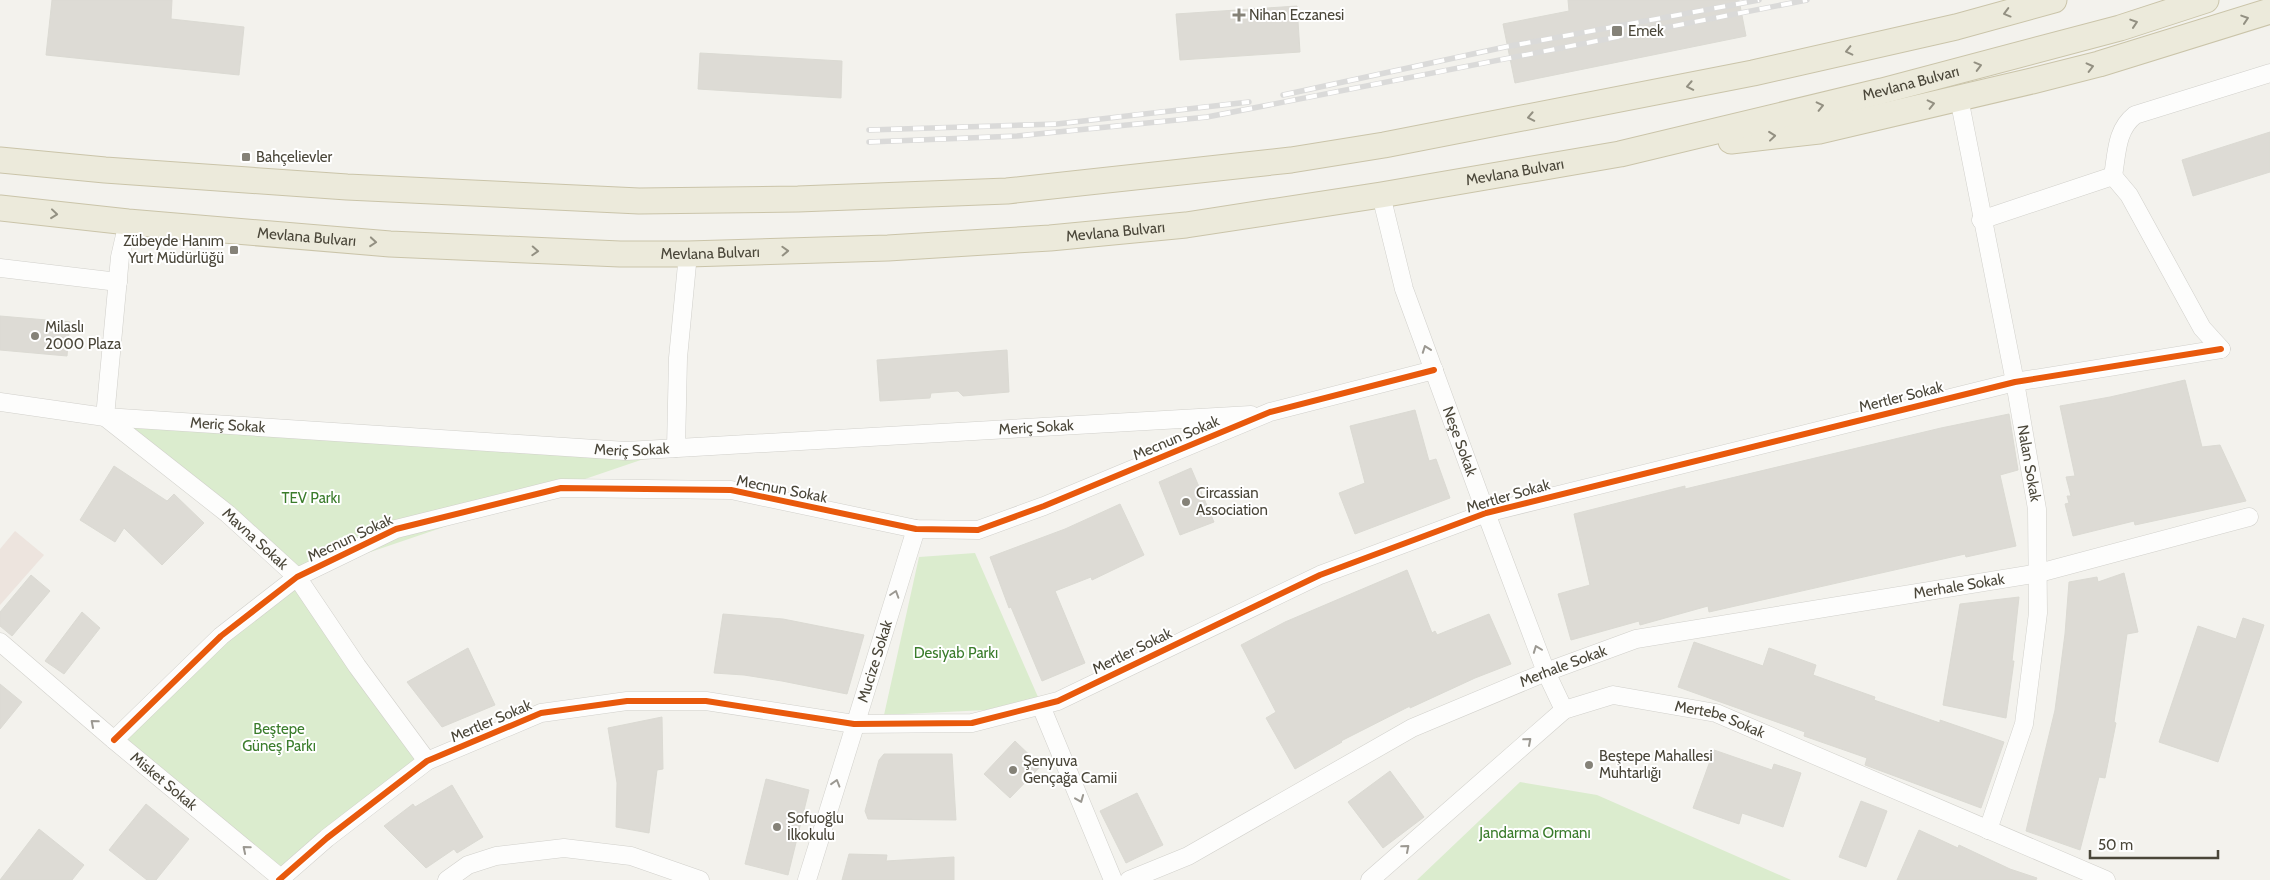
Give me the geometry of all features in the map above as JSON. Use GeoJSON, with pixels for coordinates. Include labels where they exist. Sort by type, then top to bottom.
{"type":"FeatureCollection","features":[{"type":"Feature","properties":{"kind":"highway"},"geometry":{"type":"LineString","coordinates":[[0,160],[105,170],[347,187],[640,201],[714,202],[1007,191],[1291,160],[1384,145],[1753,74],[1956,27],[2054,0]]}},
{"type":"Feature","properties":{"kind":"highway","name":"Mevlana Bulvarı"},"geometry":{"type":"LineString","coordinates":[[2,208],[128,222],[390,244],[546,251],[688,254],[888,248],[1050,238],[1186,225],[1380,195],[1620,154],[1882,91],[2120,28],[2206,0]]}},
{"type":"Feature","properties":{"kind":"highway"},"geometry":{"type":"LineString","coordinates":[[1620,154],[1819,131],[2099,64],[2270,11]]}},
{"type":"Feature","properties":{"kind":"street"},"geometry":{"type":"LineString","coordinates":[[1981,220],[2113,176],[2120,135],[2125,123],[2135,115],[2270,72]]}},
{"type":"Feature","properties":{"kind":"street","name":"Nalan Sokak"},"geometry":{"type":"LineString","coordinates":[[1959,98],[1981,220],[2015,382],[2037,509],[2038,613],[2024,724],[1988,830]]}},
{"type":"Feature","properties":{"kind":"street","name":"Mertler Sokak"},"geometry":{"type":"LineString","coordinates":[[281,879],[327,838],[427,762],[541,713],[628,701],[706,701],[854,724],[972,723],[1058,701],[1320,575],[1486,513],[2015,382],[2221,349],[2202,328],[2129,195],[2113,176]]}},
{"type":"Feature","properties":{"kind":"street","name":"Neşe Sokak"},"geometry":{"type":"LineString","coordinates":[[1380,195],[1404,289],[1546,672],[1564,710]]}},
{"type":"Feature","properties":{"kind":"street"},"geometry":{"type":"LineString","coordinates":[[105,417],[120,258],[128,222]]}},
{"type":"Feature","properties":{"kind":"street"},"geometry":{"type":"LineString","coordinates":[[676,448],[678,358],[688,254]]}},
{"type":"Feature","properties":{"kind":"street"},"geometry":{"type":"LineString","coordinates":[[0,268],[118,282]]}},
{"type":"Feature","properties":{"kind":"street","name":"Mecnun Sokak"},"geometry":{"type":"LineString","coordinates":[[114,740],[221,636],[297,577],[396,529],[561,488],[731,490],[916,529],[978,530],[1044,506],[1264,414],[1434,370]]}},
{"type":"Feature","properties":{"kind":"street","name":"Meriç Sokak"},"geometry":{"type":"LineString","coordinates":[[0,402],[105,417],[626,451],[1264,414]]}},
{"type":"Feature","properties":{"kind":"street","name":"Mavna Sokak"},"geometry":{"type":"LineString","coordinates":[[105,417],[228,514],[297,577],[357,666],[427,762]]}},
{"type":"Feature","properties":{"kind":"street","name":"Merhale Sokak"},"geometry":{"type":"LineString","coordinates":[[1129,880],[1188,856],[1412,728],[1546,672],[1636,639],[2039,572],[2248,517]]}},
{"type":"Feature","properties":{"kind":"street","name":"Mucize Sokak"},"geometry":{"type":"LineString","coordinates":[[807,880],[916,529]]}},
{"type":"Feature","properties":{"kind":"street","name":"Misket Sokak"},"geometry":{"type":"LineString","coordinates":[[0,642],[281,879]]}},
{"type":"Feature","properties":{"kind":"street","name":"Mertebe Sokak"},"geometry":{"type":"LineString","coordinates":[[1370,880],[1564,710],[1613,695],[1716,713],[2106,880]]}},
{"type":"Feature","properties":{"kind":"street"},"geometry":{"type":"LineString","coordinates":[[1041,706],[1113,880]]}},
{"type":"Feature","properties":{"kind":"street"},"geometry":{"type":"LineString","coordinates":[[447,880],[468,866],[496,856],[564,848],[631,856],[700,880]]}},
{"type":"Feature","properties":{"kind":"shaded area"},"geometry":{"type":"Polygon","coordinates":[[[15,531],[44,555],[0,605],[0,549],[15,531]]]}},
{"type":"Feature","properties":{"kind":"green space","name":"TEV Parkı"},"geometry":{"type":"Polygon","coordinates":[[[105,417],[676,448],[297,577],[105,417]]]}},
{"type":"Feature","properties":{"kind":"green space","name":"Desiyab Parkı"},"geometry":{"type":"Polygon","coordinates":[[[975,553],[1038,697],[986,710],[884,715],[919,557],[975,553]]]}},
{"type":"Feature","properties":{"kind":"green space","name":"Beştepe Güneş Parkı"},"geometry":{"type":"Polygon","coordinates":[[[297,577],[427,761],[281,878],[114,740],[297,577]]]}},
{"type":"Feature","properties":{"kind":"green space","name":"Jandarma Ormanı"},"geometry":{"type":"Polygon","coordinates":[[[1520,782],[1597,795],[1791,880],[1417,880],[1520,782]]]}},
{"type":"Feature","properties":{"kind":"building"},"geometry":{"type":"Polygon","coordinates":[[[52,0],[172,0],[171,19],[244,27],[239,75],[46,55],[52,0]]]}},
{"type":"Feature","properties":{"kind":"building","name":"Emek"},"geometry":{"type":"Polygon","coordinates":[[[1568,0],[1739,0],[1746,36],[1515,83],[1503,24],[1569,11],[1568,0]]]}},
{"type":"Feature","properties":{"kind":"building"},"geometry":{"type":"Polygon","coordinates":[[[1297,6],[1300,52],[1180,60],[1176,14],[1297,6]]]}},
{"type":"Feature","properties":{"kind":"building"},"geometry":{"type":"Polygon","coordinates":[[[700,53],[842,61],[841,98],[698,89],[700,53]]]}},
{"type":"Feature","properties":{"kind":"building"},"geometry":{"type":"Polygon","coordinates":[[[2270,132],[2270,172],[2193,196],[2182,160],[2270,132]]]}},
{"type":"Feature","properties":{"kind":"building","name":"Milaslı 2000 Plaza"},"geometry":{"type":"Polygon","coordinates":[[[0,316],[70,322],[67,356],[0,350],[0,316]]]}},
{"type":"Feature","properties":{"kind":"building"},"geometry":{"type":"Polygon","coordinates":[[[1007,350],[1009,392],[963,396],[958,391],[931,393],[930,398],[880,401],[877,360],[1007,350]]]}},
{"type":"Feature","properties":{"kind":"building"},"geometry":{"type":"Polygon","coordinates":[[[2185,380],[2202,447],[2220,445],[2246,501],[2135,525],[2134,521],[2073,536],[2065,504],[2069,503],[2067,496],[2071,496],[2066,477],[2075,476],[2060,406],[2185,380]]]}},
{"type":"Feature","properties":{"kind":"building"},"geometry":{"type":"Polygon","coordinates":[[[1415,410],[1429,461],[1436,459],[1450,498],[1355,534],[1339,493],[1365,483],[1350,426],[1415,410]]]}},
{"type":"Feature","properties":{"kind":"building"},"geometry":{"type":"Polygon","coordinates":[[[2009,414],[2018,470],[2000,475],[2016,546],[1966,557],[1965,554],[1709,612],[1708,606],[1640,625],[1639,621],[1571,640],[1558,594],[1590,585],[1574,514],[1685,486],[1685,489],[1941,428],[2009,414]]]}},
{"type":"Feature","properties":{"kind":"building"},"geometry":{"type":"Polygon","coordinates":[[[114,466],[167,501],[174,494],[204,523],[162,565],[124,528],[115,542],[80,520],[114,466]]]}},
{"type":"Feature","properties":{"kind":"building","name":"Circassian Association"},"geometry":{"type":"Polygon","coordinates":[[[1191,468],[1214,522],[1180,535],[1159,482],[1191,468]]]}},
{"type":"Feature","properties":{"kind":"building"},"geometry":{"type":"Polygon","coordinates":[[[1120,504],[1144,555],[1092,580],[1091,577],[1055,591],[1085,663],[1042,681],[1011,607],[1009,608],[990,557],[1065,529],[1120,504]]]}},
{"type":"Feature","properties":{"kind":"building"},"geometry":{"type":"Polygon","coordinates":[[[1407,570],[1432,633],[1435,631],[1437,635],[1489,614],[1511,664],[1475,678],[1410,708],[1410,706],[1341,741],[1295,769],[1266,718],[1276,712],[1241,645],[1285,622],[1407,570]]]}},
{"type":"Feature","properties":{"kind":"building"},"geometry":{"type":"Polygon","coordinates":[[[2124,573],[2138,632],[2127,634],[2114,722],[2116,723],[2105,778],[2099,777],[2080,850],[2026,831],[2055,710],[2065,634],[2069,582],[2097,577],[2098,582],[2124,573]]]}},
{"type":"Feature","properties":{"kind":"building"},"geometry":{"type":"Polygon","coordinates":[[[31,575],[50,591],[12,636],[0,626],[0,612],[31,575]]]}},
{"type":"Feature","properties":{"kind":"building"},"geometry":{"type":"Polygon","coordinates":[[[2019,597],[2012,661],[2014,661],[2006,718],[1943,705],[1960,604],[2019,597]]]}},
{"type":"Feature","properties":{"kind":"building"},"geometry":{"type":"Polygon","coordinates":[[[82,612],[100,628],[64,674],[45,661],[82,612]]]}},
{"type":"Feature","properties":{"kind":"building"},"geometry":{"type":"Polygon","coordinates":[[[723,614],[783,619],[864,635],[847,694],[744,675],[714,673],[723,614]]]}},
{"type":"Feature","properties":{"kind":"building"},"geometry":{"type":"Polygon","coordinates":[[[2243,618],[2264,625],[2218,762],[2159,742],[2198,626],[2236,639],[2243,618]]]}},
{"type":"Feature","properties":{"kind":"building"},"geometry":{"type":"Polygon","coordinates":[[[1694,642],[1763,666],[1769,648],[1816,665],[1813,675],[1875,697],[1874,700],[1940,723],[1940,720],[2004,742],[1981,808],[1865,765],[1867,758],[1804,736],[1805,732],[1678,687],[1694,642]]]}},
{"type":"Feature","properties":{"kind":"building"},"geometry":{"type":"Polygon","coordinates":[[[468,648],[495,705],[442,727],[407,682],[468,648]]]}},
{"type":"Feature","properties":{"kind":"building"},"geometry":{"type":"Polygon","coordinates":[[[0,684],[22,702],[0,729],[0,684]]]}},
{"type":"Feature","properties":{"kind":"building"},"geometry":{"type":"Polygon","coordinates":[[[662,717],[663,769],[657,770],[649,833],[616,827],[617,783],[608,728],[662,717]]]}},
{"type":"Feature","properties":{"kind":"building","name":"Şenyuva Gençağa Camii"},"geometry":{"type":"Polygon","coordinates":[[[1015,741],[1041,766],[1010,798],[984,774],[1015,741]]]}},
{"type":"Feature","properties":{"kind":"building"},"geometry":{"type":"Polygon","coordinates":[[[1714,750],[1772,770],[1774,764],[1801,773],[1783,827],[1742,813],[1739,824],[1693,808],[1714,750]]]}},
{"type":"Feature","properties":{"kind":"building"},"geometry":{"type":"Polygon","coordinates":[[[884,754],[952,754],[956,820],[868,819],[865,811],[879,760],[884,754]]]}},
{"type":"Feature","properties":{"kind":"building"},"geometry":{"type":"Polygon","coordinates":[[[1390,771],[1424,817],[1383,848],[1348,802],[1390,771]]]}},
{"type":"Feature","properties":{"kind":"building","name":"Sofuoğlu İlkokulu"},"geometry":{"type":"Polygon","coordinates":[[[766,779],[809,790],[788,875],[745,864],[766,779]]]}},
{"type":"Feature","properties":{"kind":"building"},"geometry":{"type":"Polygon","coordinates":[[[452,785],[483,837],[457,853],[454,849],[426,868],[384,826],[413,804],[415,807],[452,785]]]}},
{"type":"Feature","properties":{"kind":"building"},"geometry":{"type":"Polygon","coordinates":[[[1137,793],[1163,845],[1126,863],[1100,811],[1137,793]]]}},
{"type":"Feature","properties":{"kind":"building"},"geometry":{"type":"Polygon","coordinates":[[[1861,801],[1887,811],[1866,867],[1839,857],[1861,801]]]}},
{"type":"Feature","properties":{"kind":"building"},"geometry":{"type":"Polygon","coordinates":[[[146,804],[189,839],[156,880],[147,880],[109,850],[146,804]]]}},
{"type":"Feature","properties":{"kind":"building"},"geometry":{"type":"Polygon","coordinates":[[[39,829],[84,865],[72,880],[0,880],[39,829]]]}},
{"type":"Feature","properties":{"kind":"building"},"geometry":{"type":"Polygon","coordinates":[[[1919,830],[1958,848],[1959,845],[2010,869],[2037,878],[2036,880],[1897,880],[1919,830]]]}},
{"type":"Feature","properties":{"kind":"building"},"geometry":{"type":"Polygon","coordinates":[[[849,854],[887,855],[886,861],[954,857],[954,880],[842,880],[849,854]]]}},
{"type":"Feature","properties":{"kind":"railway"},"geometry":{"type":"LineString","coordinates":[[1283,95],[1505,47],[1759,0]]}},
{"type":"Feature","properties":{"kind":"railway"},"geometry":{"type":"LineString","coordinates":[[869,142],[1017,136],[1207,117],[1807,0]]}},
{"type":"Feature","properties":{"kind":"railway"},"geometry":{"type":"LineString","coordinates":[[869,130],[1057,124],[1249,102]]}},
{"type":"Feature","properties":{"kind":"cycle path"},"geometry":{"type":"LineString","coordinates":[[279,880],[327,838],[427,761],[541,713],[627,701],[706,701],[854,724],[972,723],[1058,701],[1320,575],[1486,513],[2015,382],[2221,349]]}},
{"type":"Feature","properties":{"kind":"cycle path"},"geometry":{"type":"LineString","coordinates":[[114,740],[221,636],[297,577],[396,529],[561,488],[731,490],[916,529],[978,530],[1044,506],[1270,412],[1434,370]]}},
{"type":"Feature","properties":{"kind":"place","name":"Nihan Eczanesi"},"geometry":{"type":"Point","coordinates":[1239,15]}},
{"type":"Feature","properties":{"kind":"place","name":"Emek"},"geometry":{"type":"Point","coordinates":[1617,31]}},
{"type":"Feature","properties":{"kind":"place","name":"Bahçelievler"},"geometry":{"type":"Point","coordinates":[246,157]}},
{"type":"Feature","properties":{"kind":"place","name":"Zübeyde Hanım Yurt Müdürlüğü"},"geometry":{"type":"Point","coordinates":[234,250]}},
{"type":"Feature","properties":{"kind":"place","name":"Milaslı 2000 Plaza"},"geometry":{"type":"Point","coordinates":[35,336]}},
{"type":"Feature","properties":{"kind":"place","name":"Circassian Association"},"geometry":{"type":"Point","coordinates":[1186,502]}},
{"type":"Feature","properties":{"kind":"place","name":"Beştepe Mahallesi Muhtarlığı"},"geometry":{"type":"Point","coordinates":[1589,765]}},
{"type":"Feature","properties":{"kind":"place","name":"Şenyuva Gençağa Camii"},"geometry":{"type":"Point","coordinates":[1013,770]}},
{"type":"Feature","properties":{"kind":"place","name":"Sofuoğlu İlkokulu"},"geometry":{"type":"Point","coordinates":[777,827]}}]}
